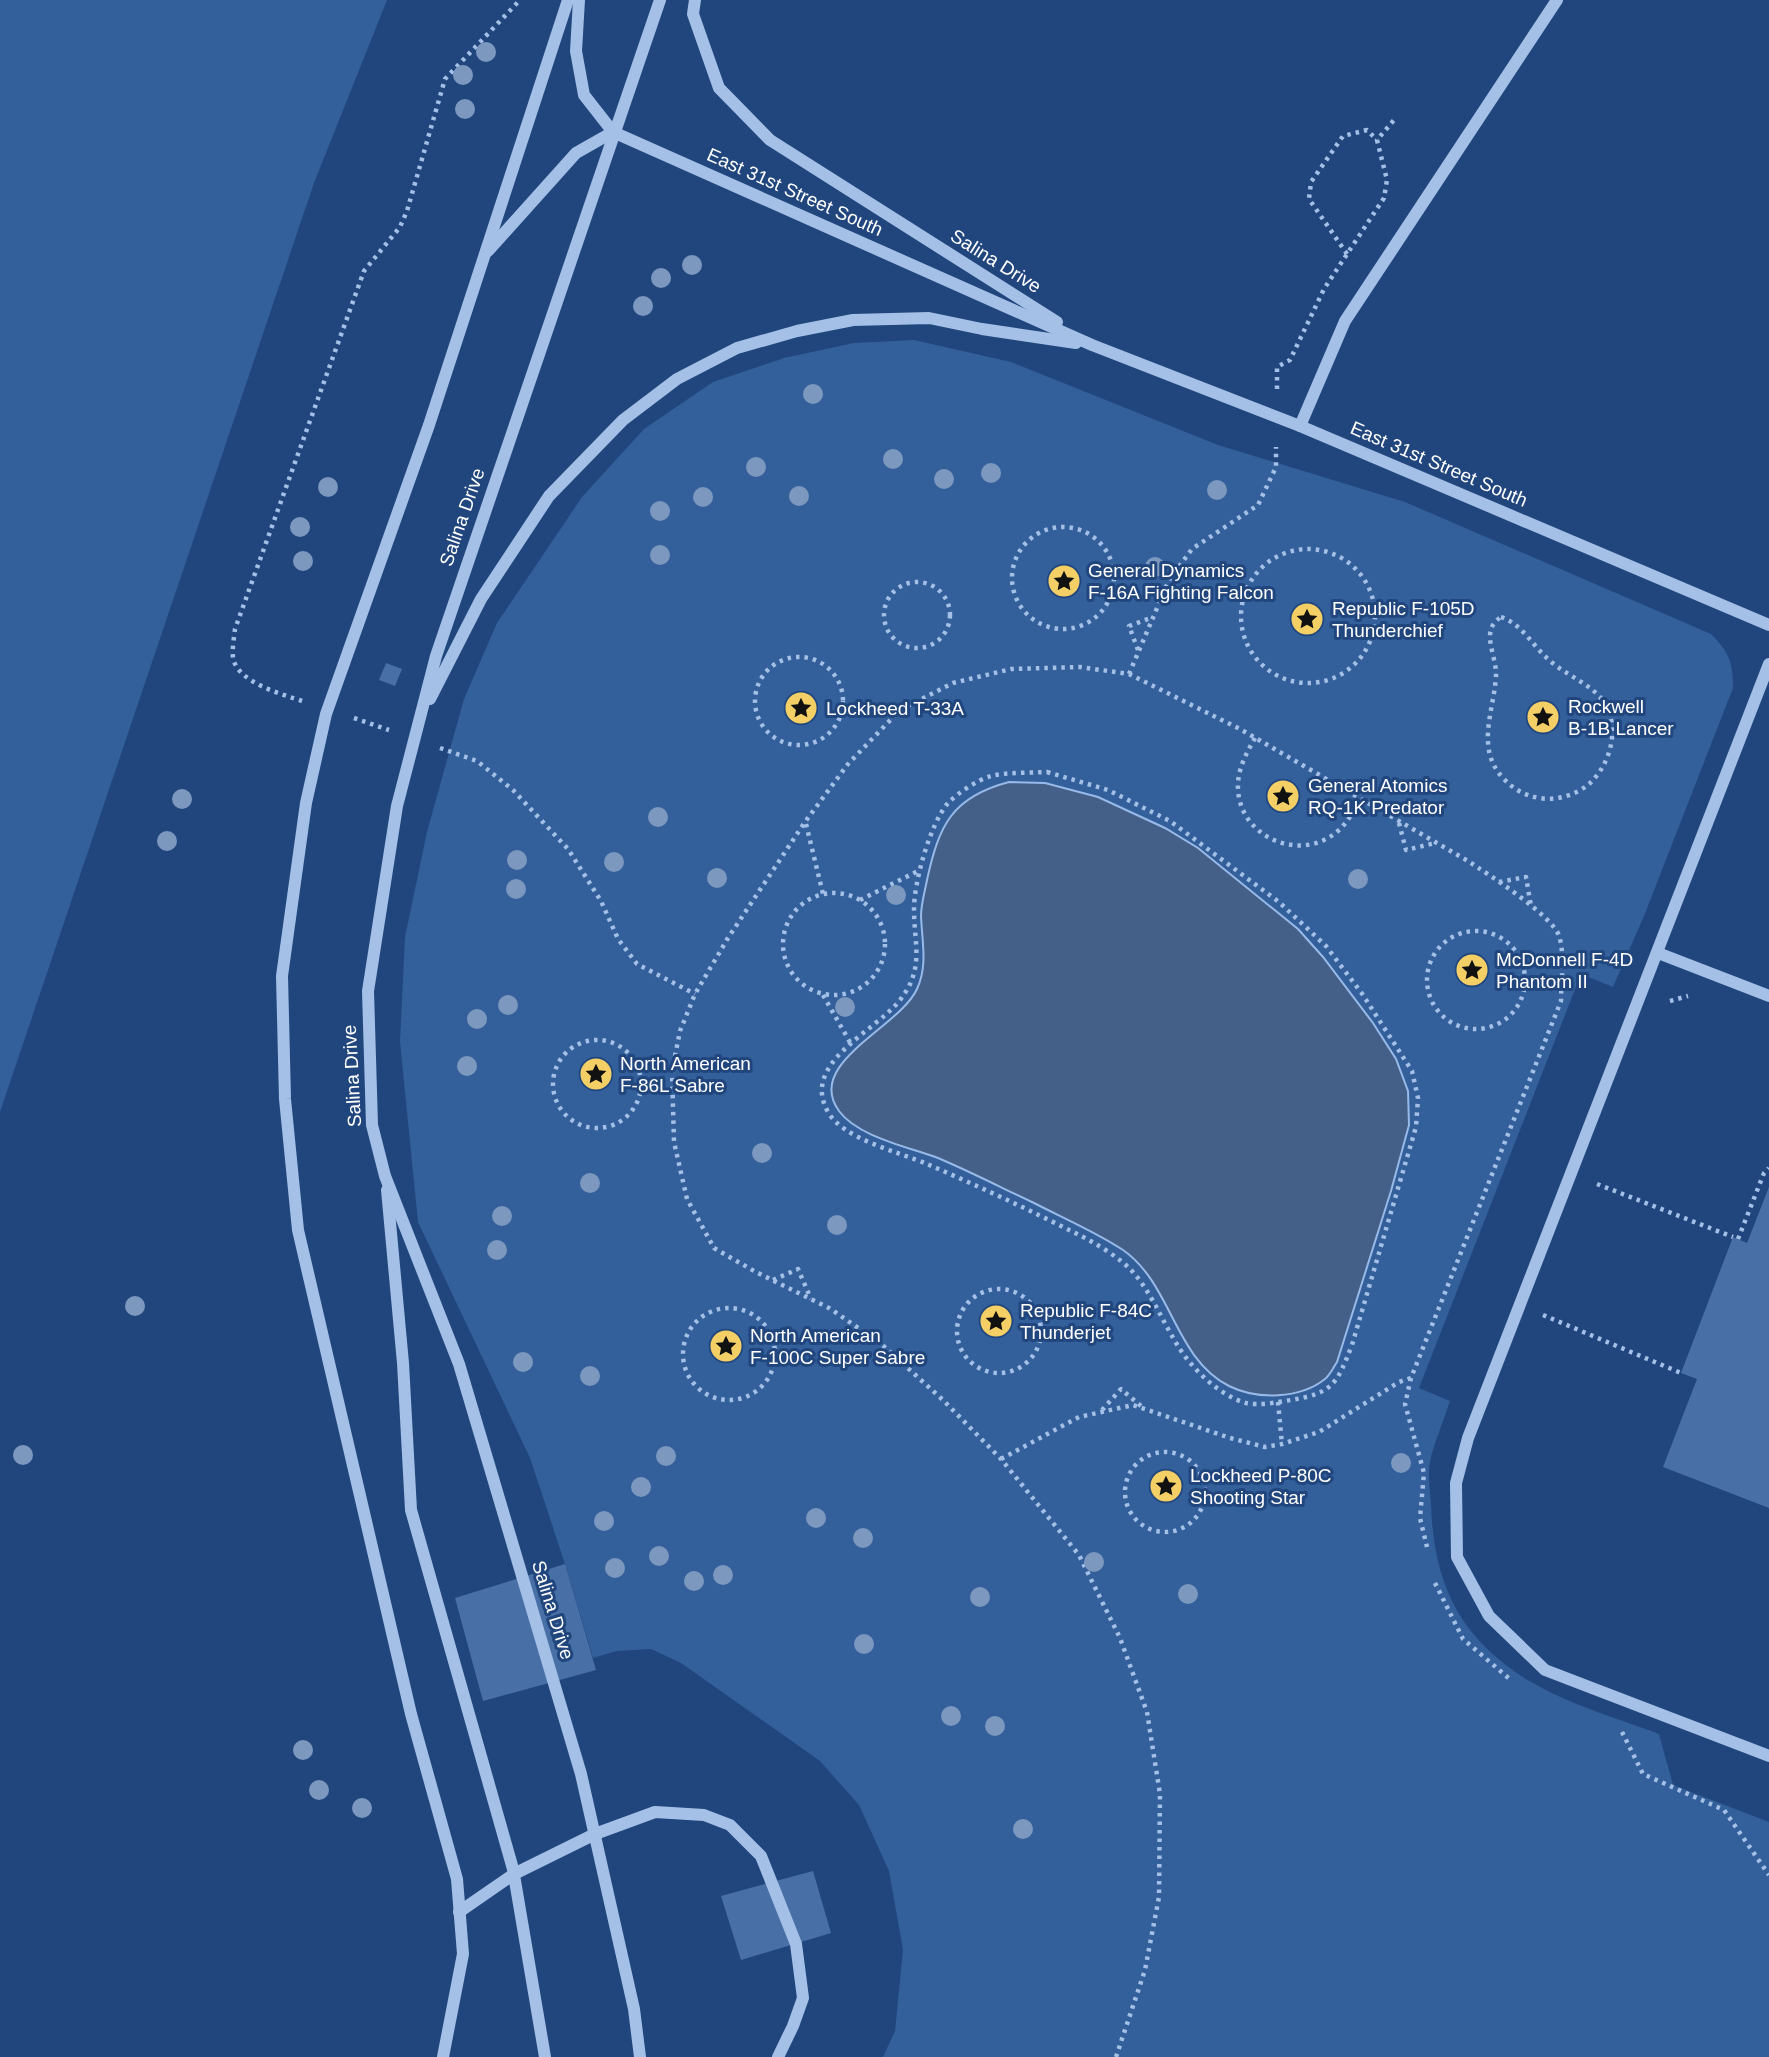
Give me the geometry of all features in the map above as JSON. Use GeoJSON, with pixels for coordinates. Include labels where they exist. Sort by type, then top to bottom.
{"type":"FeatureCollection","features":[{"type":"Feature","properties":{"kind":"street"},"geometry":{"type":"LineString","coordinates":[[443,2057],[463,1954],[457,1879],[411,1714],[298,1230],[285,1099],[282,976],[306,803],[326,714],[429,425],[568,0]]}},
{"type":"Feature","properties":{"kind":"street","name":"East 31st Street South"},"geometry":{"type":"LineString","coordinates":[[579,0],[576,51],[584,95],[613,132],[1092,345],[1300,426],[1769,625]]}},
{"type":"Feature","properties":{"kind":"street","name":"Salina Drive"},"geometry":{"type":"LineString","coordinates":[[640,2057],[635,2009],[581,1774],[459,1364],[386,1176],[372,1125],[368,991],[397,806],[440,643],[660,0]]}},
{"type":"Feature","properties":{"kind":"street","name":"Salina Drive"},"geometry":{"type":"LineString","coordinates":[[695,0],[693,14],[719,88],[769,140],[1092,345]]}},
{"type":"Feature","properties":{"kind":"street"},"geometry":{"type":"LineString","coordinates":[[1300,426],[1345,321],[1557,0]]}},
{"type":"Feature","properties":{"kind":"street"},"geometry":{"type":"LineString","coordinates":[[484,256],[576,153],[613,132]]}},
{"type":"Feature","properties":{"kind":"street","name":"East 31st Street South"},"geometry":{"type":"LineString","coordinates":[[420,718],[481,598],[549,496],[623,420],[677,379],[737,348],[797,331],[853,320],[929,318],[982,329],[1092,345]]}},
{"type":"Feature","properties":{"kind":"street"},"geometry":{"type":"LineString","coordinates":[[1769,664],[1468,1438],[1456,1483],[1457,1557],[1489,1616],[1545,1670],[1769,1756]]}},
{"type":"Feature","properties":{"kind":"street"},"geometry":{"type":"LineString","coordinates":[[1658,953],[1769,996]]}},
{"type":"Feature","properties":{"kind":"street"},"geometry":{"type":"LineString","coordinates":[[386,1176],[403,1363],[411,1510],[514,1874],[545,2057]]}},
{"type":"Feature","properties":{"kind":"street"},"geometry":{"type":"LineString","coordinates":[[459,1912],[514,1874],[595,1834],[655,1812],[704,1815],[730,1825],[761,1856],[796,1944],[803,1998],[778,2057]]}},
{"type":"Feature","properties":{"kind":"path"},"geometry":{"type":"LineString","coordinates":[[1347,254],[1309,199],[1311,182],[1343,136],[1367,130],[1377,140]]}},
{"type":"Feature","properties":{"kind":"path"},"geometry":{"type":"LineString","coordinates":[[1049,529],[1073,529],[1095,538],[1106,550],[1113,565],[1111,596],[1102,612],[1089,623],[1072,629],[1054,629],[1037,623],[1024,612],[1015,596],[1012,579],[1015,561],[1023,547],[1035,536],[1049,529]]}},
{"type":"Feature","properties":{"kind":"path"},"geometry":{"type":"LineString","coordinates":[[1299,549],[1322,550],[1344,559],[1362,574],[1373,595],[1376,619],[1366,651],[1344,674],[1324,682],[1303,684],[1282,680],[1264,668],[1250,652],[1242,633],[1241,611],[1246,590],[1258,571],[1277,556],[1299,549]]}},
{"type":"Feature","properties":{"kind":"path"},"geometry":{"type":"LineString","coordinates":[[921,582],[932,586],[948,602],[950,613],[945,634],[937,642],[928,647],[907,647],[891,635],[884,616],[891,595],[899,587],[921,582]]}},
{"type":"Feature","properties":{"kind":"path"},"geometry":{"type":"LineString","coordinates":[[1139,651],[1129,626],[1153,617]]}},
{"type":"Feature","properties":{"kind":"path"},"geometry":{"type":"LineString","coordinates":[[1501,617],[1515,622],[1548,659],[1602,699],[1610,718],[1612,737],[1609,757],[1600,775],[1585,788],[1567,796],[1547,799],[1527,796],[1510,786],[1496,771],[1488,751],[1487,728],[1496,673],[1489,633],[1494,622],[1501,617]]}},
{"type":"Feature","properties":{"kind":"path"},"geometry":{"type":"LineString","coordinates":[[789,657],[820,661],[841,684],[844,698],[842,714],[825,737],[813,743],[786,743],[774,737],[764,727],[757,715],[757,688],[764,674],[775,663],[789,657]]}},
{"type":"Feature","properties":{"kind":"path"},"geometry":{"type":"LineString","coordinates":[[1116,2057],[1145,1970],[1159,1897],[1160,1794],[1147,1712],[1120,1639],[1079,1555],[1001,1459],[943,1400],[879,1342],[829,1308],[714,1248],[687,1199],[674,1142],[672,1071],[680,1031],[695,995],[728,938],[805,822],[848,764],[900,710],[953,683],[1011,669],[1080,667],[1129,674],[1255,738],[1436,843],[1499,882],[1555,926],[1560,939],[1561,1001],[1411,1378],[1405,1404],[1424,1473],[1420,1518],[1428,1554]]}},
{"type":"Feature","properties":{"kind":"path"},"geometry":{"type":"LineString","coordinates":[[1255,738],[1239,772],[1238,790],[1242,809],[1252,825],[1267,838],[1284,844],[1304,846],[1322,841],[1338,831],[1361,799]]}},
{"type":"Feature","properties":{"kind":"path"},"geometry":{"type":"LineString","coordinates":[[1047,772],[1108,790],[1170,821],[1279,902],[1326,946],[1395,1042],[1412,1071],[1418,1098],[1416,1127],[1352,1345],[1338,1380],[1313,1396],[1278,1402],[1246,1403],[1209,1384],[1179,1348],[1155,1304],[1130,1269],[1082,1236],[925,1163],[858,1136],[841,1126],[828,1113],[822,1093],[826,1071],[835,1056],[877,1023],[912,983],[918,952],[914,908],[920,870],[929,838],[948,804],[968,788],[990,776],[1047,772]]}},
{"type":"Feature","properties":{"kind":"path"},"geometry":{"type":"LineString","coordinates":[[805,822],[822,894]]}},
{"type":"Feature","properties":{"kind":"path"},"geometry":{"type":"LineString","coordinates":[[1399,822],[1406,850],[1436,843]]}},
{"type":"Feature","properties":{"kind":"path"},"geometry":{"type":"LineString","coordinates":[[859,900],[920,870]]}},
{"type":"Feature","properties":{"kind":"path"},"geometry":{"type":"LineString","coordinates":[[1499,882],[1527,877],[1531,907]]}},
{"type":"Feature","properties":{"kind":"path"},"geometry":{"type":"LineString","coordinates":[[839,893],[868,905],[878,917],[884,932],[885,948],[881,964],[872,978],[858,990],[841,995],[823,994],[806,987],[794,975],[785,960],[783,942],[787,925],[795,911],[807,900],[822,894],[839,893]]}},
{"type":"Feature","properties":{"kind":"path"},"geometry":{"type":"LineString","coordinates":[[1468,931],[1486,931],[1502,937],[1515,949],[1523,964],[1526,981],[1523,998],[1503,1022],[1489,1029],[1458,1027],[1444,1019],[1434,1008],[1428,993],[1429,962],[1439,948],[1452,937],[1468,931]]}},
{"type":"Feature","properties":{"kind":"path"},"geometry":{"type":"LineString","coordinates":[[823,994],[851,1044]]}},
{"type":"Feature","properties":{"kind":"path"},"geometry":{"type":"LineString","coordinates":[[1667,1003],[1674,998],[1692,995]]}},
{"type":"Feature","properties":{"kind":"path"},"geometry":{"type":"LineString","coordinates":[[587,1040],[602,1040],[617,1044],[630,1054],[641,1082],[639,1097],[633,1110],[623,1120],[597,1129],[571,1121],[561,1111],[554,1098],[554,1071],[561,1057],[573,1047],[587,1040]]}},
{"type":"Feature","properties":{"kind":"path"},"geometry":{"type":"LineString","coordinates":[[1593,1182],[1736,1238],[1764,1173],[1769,1168]]}},
{"type":"Feature","properties":{"kind":"path"},"geometry":{"type":"LineString","coordinates":[[772,1280],[798,1269],[811,1299]]}},
{"type":"Feature","properties":{"kind":"path"},"geometry":{"type":"LineString","coordinates":[[1002,1288],[1027,1299],[1035,1309],[1041,1335],[1029,1360],[1017,1368],[1003,1373],[989,1372],[975,1366],[964,1356],[958,1343],[956,1328],[960,1314],[977,1294],[1002,1288]]}},
{"type":"Feature","properties":{"kind":"path"},"geometry":{"type":"LineString","coordinates":[[1546,1302],[1541,1314],[1681,1373]]}},
{"type":"Feature","properties":{"kind":"path"},"geometry":{"type":"LineString","coordinates":[[720,1308],[736,1308],[751,1313],[764,1323],[773,1337],[776,1353],[773,1369],[756,1392],[743,1398],[714,1398],[691,1381],[684,1360],[685,1339],[693,1325],[705,1314],[720,1308]]}},
{"type":"Feature","properties":{"kind":"path"},"geometry":{"type":"LineString","coordinates":[[1001,1459],[1079,1417],[1133,1405],[1230,1438],[1265,1447],[1282,1444],[1320,1432],[1399,1382],[1411,1378]]}},
{"type":"Feature","properties":{"kind":"path"},"geometry":{"type":"LineString","coordinates":[[1102,1411],[1121,1389],[1143,1408]]}},
{"type":"Feature","properties":{"kind":"path"},"geometry":{"type":"LineString","coordinates":[[1278,1402],[1282,1444]]}},
{"type":"Feature","properties":{"kind":"path"},"geometry":{"type":"LineString","coordinates":[[1167,1452],[1180,1455],[1199,1470],[1204,1482],[1203,1507],[1185,1527],[1171,1532],[1158,1532],[1145,1527],[1134,1517],[1128,1505],[1126,1491],[1128,1478],[1143,1458],[1167,1452]]}},
{"type":"Feature","properties":{"kind":"path"},"geometry":{"type":"LineString","coordinates":[[1434,1579],[1463,1639],[1517,1686]]}},
{"type":"Feature","properties":{"kind":"path"},"geometry":{"type":"LineString","coordinates":[[1611,1727],[1623,1732],[1643,1774],[1724,1810],[1769,1875]]}},
{"type":"Feature","properties":{"kind":"shaded area"},"geometry":{"type":"Polygon","coordinates":[[[0,0],[387,0],[314,183],[0,1112],[0,0]]]}},
{"type":"Feature","properties":{"kind":"shaded area"},"geometry":{"type":"Polygon","coordinates":[[[914,340],[1011,362],[1218,445],[1405,502],[1711,634],[1726,652],[1731,664],[1733,688],[1644,916],[1613,987],[1581,974],[1419,1388],[1450,1401],[1429,1468],[1433,1533],[1444,1583],[1467,1626],[1483,1645],[1503,1662],[1542,1688],[1591,1710],[1659,1734],[1673,1785],[1769,1822],[1769,2057],[883,2057],[895,2031],[903,1950],[889,1871],[859,1805],[820,1761],[681,1663],[651,1649],[617,1651],[593,1658],[530,1458],[418,1222],[400,1042],[405,937],[427,832],[464,699],[497,623],[582,497],[644,429],[713,382],[784,358],[854,343],[914,340]]]}},
{"type":"Feature","properties":{"kind":"shaded area"},"geometry":{"type":"Polygon","coordinates":[[[1009,782],[1045,783],[1098,797],[1165,828],[1198,848],[1298,929],[1373,1023],[1396,1059],[1408,1091],[1409,1125],[1337,1362],[1327,1377],[1315,1386],[1291,1394],[1265,1395],[1240,1391],[1229,1386],[1211,1374],[1196,1358],[1152,1282],[1139,1264],[1123,1250],[1079,1225],[962,1169],[858,1128],[839,1111],[832,1094],[834,1077],[858,1047],[892,1018],[917,989],[923,962],[922,907],[932,861],[943,829],[961,805],[990,788],[1009,782]]]}},
{"type":"Feature","properties":{"kind":"building"},"geometry":{"type":"Polygon","coordinates":[[[386,663],[402,669],[395,686],[379,680],[386,663]]]}},
{"type":"Feature","properties":{"kind":"building"},"geometry":{"type":"Polygon","coordinates":[[[1769,1187],[1769,1508],[1663,1467],[1697,1379],[1681,1373],[1733,1237],[1747,1243],[1769,1187]]]}},
{"type":"Feature","properties":{"kind":"building"},"geometry":{"type":"Polygon","coordinates":[[[565,1564],[596,1670],[483,1701],[455,1598],[565,1564]]]}},
{"type":"Feature","properties":{"kind":"building"},"geometry":{"type":"Polygon","coordinates":[[[813,1871],[831,1933],[741,1960],[721,1896],[813,1871]]]}},
{"type":"Feature","properties":{"kind":"place","name":"General Dynamics F-16A Fighting Falcon"},"geometry":{"type":"Point","coordinates":[1064,581]}},
{"type":"Feature","properties":{"kind":"place","name":"Republic F-105D Thunderchief"},"geometry":{"type":"Point","coordinates":[1307,619]}},
{"type":"Feature","properties":{"kind":"place","name":"Lockheed T-33A"},"geometry":{"type":"Point","coordinates":[801,708]}},
{"type":"Feature","properties":{"kind":"place","name":"Rockwell B-1B Lancer"},"geometry":{"type":"Point","coordinates":[1543,717]}},
{"type":"Feature","properties":{"kind":"place","name":"General Atomics RQ-1K Predator"},"geometry":{"type":"Point","coordinates":[1283,796]}},
{"type":"Feature","properties":{"kind":"place","name":"McDonnell F-4D Phantom II"},"geometry":{"type":"Point","coordinates":[1472,970]}},
{"type":"Feature","properties":{"kind":"place","name":"North American F-86L Sabre"},"geometry":{"type":"Point","coordinates":[596,1074]}},
{"type":"Feature","properties":{"kind":"place","name":"Republic F-84C Thunderjet"},"geometry":{"type":"Point","coordinates":[996,1321]}},
{"type":"Feature","properties":{"kind":"place","name":"North American F-100C Super Sabre"},"geometry":{"type":"Point","coordinates":[726,1346]}},
{"type":"Feature","properties":{"kind":"place","name":"Lockheed P-80C Shooting Star"},"geometry":{"type":"Point","coordinates":[1166,1486]}}]}
